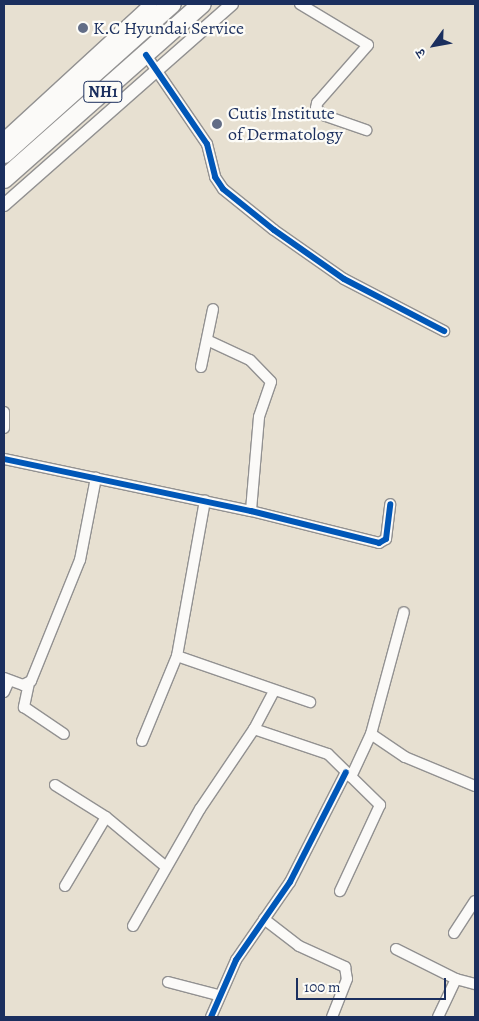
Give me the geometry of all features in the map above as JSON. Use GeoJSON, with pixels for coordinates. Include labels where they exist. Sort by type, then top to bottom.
{"type":"FeatureCollection","features":[{"type":"Feature","properties":{"kind":"highway","name":"NH1"},"geometry":{"type":"LineString","coordinates":[[4,154],[172,4]]}},
{"type":"Feature","properties":{"kind":"highway","name":"NH1"},"geometry":{"type":"LineString","coordinates":[[4,179],[202,4]]}},
{"type":"Feature","properties":{"kind":"street"},"geometry":{"type":"LineString","coordinates":[[4,139],[151,4]]}},
{"type":"Feature","properties":{"kind":"street"},"geometry":{"type":"LineString","coordinates":[[4,205],[232,4]]}},
{"type":"Feature","properties":{"kind":"street"},"geometry":{"type":"LineString","coordinates":[[300,4],[368,45],[317,103],[316,108],[323,115],[366,130]]}},
{"type":"Feature","properties":{"kind":"street"},"geometry":{"type":"LineString","coordinates":[[146,55],[208,144],[216,177],[223,189],[274,230],[344,278],[444,331]]}},
{"type":"Feature","properties":{"kind":"street"},"geometry":{"type":"LineString","coordinates":[[201,367],[209,341],[213,309]]}},
{"type":"Feature","properties":{"kind":"street"},"geometry":{"type":"LineString","coordinates":[[209,341],[250,360],[271,382],[259,417],[251,511]]}},
{"type":"Feature","properties":{"kind":"street"},"geometry":{"type":"LineString","coordinates":[[4,412],[4,428]]}},
{"type":"Feature","properties":{"kind":"street"},"geometry":{"type":"LineString","coordinates":[[4,459],[251,511],[379,543],[386,539],[390,504]]}},
{"type":"Feature","properties":{"kind":"street"},"geometry":{"type":"LineString","coordinates":[[64,734],[24,707],[29,683],[80,560],[96,478]]}},
{"type":"Feature","properties":{"kind":"street"},"geometry":{"type":"LineString","coordinates":[[142,741],[177,656],[205,501]]}},
{"type":"Feature","properties":{"kind":"street"},"geometry":{"type":"LineString","coordinates":[[211,1017],[218,995],[244,946],[299,867],[370,734],[404,612]]}},
{"type":"Feature","properties":{"kind":"street"},"geometry":{"type":"LineString","coordinates":[[177,656],[310,702]]}},
{"type":"Feature","properties":{"kind":"street"},"geometry":{"type":"LineString","coordinates":[[4,692],[6,679],[29,683]]}},
{"type":"Feature","properties":{"kind":"street"},"geometry":{"type":"LineString","coordinates":[[133,926],[166,867],[254,729],[274,691]]}},
{"type":"Feature","properties":{"kind":"street"},"geometry":{"type":"LineString","coordinates":[[254,729],[321,750],[381,807],[340,891]]}},
{"type":"Feature","properties":{"kind":"street"},"geometry":{"type":"LineString","coordinates":[[370,734],[405,757],[475,786]]}},
{"type":"Feature","properties":{"kind":"street"},"geometry":{"type":"LineString","coordinates":[[55,785],[106,817],[166,867]]}},
{"type":"Feature","properties":{"kind":"street"},"geometry":{"type":"LineString","coordinates":[[65,886],[106,817]]}},
{"type":"Feature","properties":{"kind":"street"},"geometry":{"type":"LineString","coordinates":[[454,933],[475,901]]}},
{"type":"Feature","properties":{"kind":"street"},"geometry":{"type":"LineString","coordinates":[[264,919],[299,946],[345,967],[347,979],[332,1017]]}},
{"type":"Feature","properties":{"kind":"street"},"geometry":{"type":"LineString","coordinates":[[396,949],[456,979],[475,984]]}},
{"type":"Feature","properties":{"kind":"street"},"geometry":{"type":"LineString","coordinates":[[438,1017],[456,979]]}},
{"type":"Feature","properties":{"kind":"street"},"geometry":{"type":"LineString","coordinates":[[168,982],[218,995]]}},
{"type":"Feature","properties":{"kind":"cycle path"},"geometry":{"type":"LineString","coordinates":[[146,55],[207,144],[215,177],[223,189],[274,230],[344,279],[444,331]]}},
{"type":"Feature","properties":{"kind":"cycle path"},"geometry":{"type":"LineString","coordinates":[[4,459],[251,511],[379,543],[386,539],[390,504]]}},
{"type":"Feature","properties":{"kind":"cycle path"},"geometry":{"type":"LineString","coordinates":[[211,1017],[236,960],[290,882],[346,772]]}},
{"type":"Feature","properties":{"kind":"place","name":"K.C Hyundai Service"},"geometry":{"type":"Point","coordinates":[83,28]}},
{"type":"Feature","properties":{"kind":"place","name":"Cutis Institute of Dermatology"},"geometry":{"type":"Point","coordinates":[217,124]}}]}
